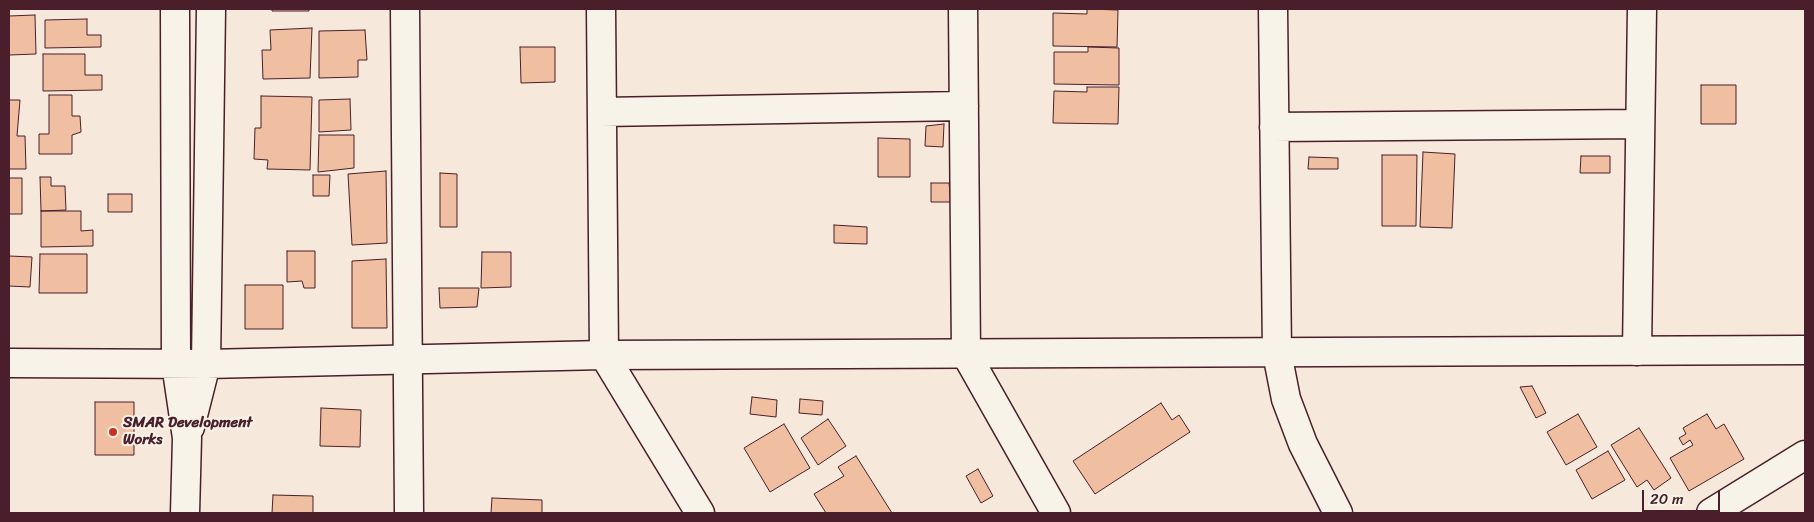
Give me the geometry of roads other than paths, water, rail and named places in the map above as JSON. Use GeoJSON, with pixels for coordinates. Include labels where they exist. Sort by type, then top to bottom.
{"type":"FeatureCollection","features":[{"type":"Feature","properties":{"kind":"street"},"geometry":{"type":"LineString","coordinates":[[175,9],[176,364],[187,438],[185,513]]}},
{"type":"Feature","properties":{"kind":"street"},"geometry":{"type":"LineString","coordinates":[[187,438],[206,364],[211,9]]}},
{"type":"Feature","properties":{"kind":"street"},"geometry":{"type":"LineString","coordinates":[[406,9],[410,513]]}},
{"type":"Feature","properties":{"kind":"street"},"geometry":{"type":"LineString","coordinates":[[601,9],[604,355],[700,513]]}},
{"type":"Feature","properties":{"kind":"street"},"geometry":{"type":"LineString","coordinates":[[963,9],[966,354],[1056,513]]}},
{"type":"Feature","properties":{"kind":"street"},"geometry":{"type":"LineString","coordinates":[[1273,9],[1277,352],[1286,399],[1303,444],[1338,513]]}},
{"type":"Feature","properties":{"kind":"street"},"geometry":{"type":"LineString","coordinates":[[1637,351],[1642,9]]}},
{"type":"Feature","properties":{"kind":"street"},"geometry":{"type":"LineString","coordinates":[[602,112],[964,106]]}},
{"type":"Feature","properties":{"kind":"street"},"geometry":{"type":"LineString","coordinates":[[1274,127],[1640,124]]}},
{"type":"Feature","properties":{"kind":"street"},"geometry":{"type":"LineString","coordinates":[[9,363],[206,364],[604,355],[1805,350]]}},
{"type":"Feature","properties":{"kind":"street"},"geometry":{"type":"LineString","coordinates":[[1712,513],[1805,455]]}},
{"type":"Feature","properties":{"kind":"place","name":"SMAR Development Works"},"geometry":{"type":"Point","coordinates":[113,432]}}]}
